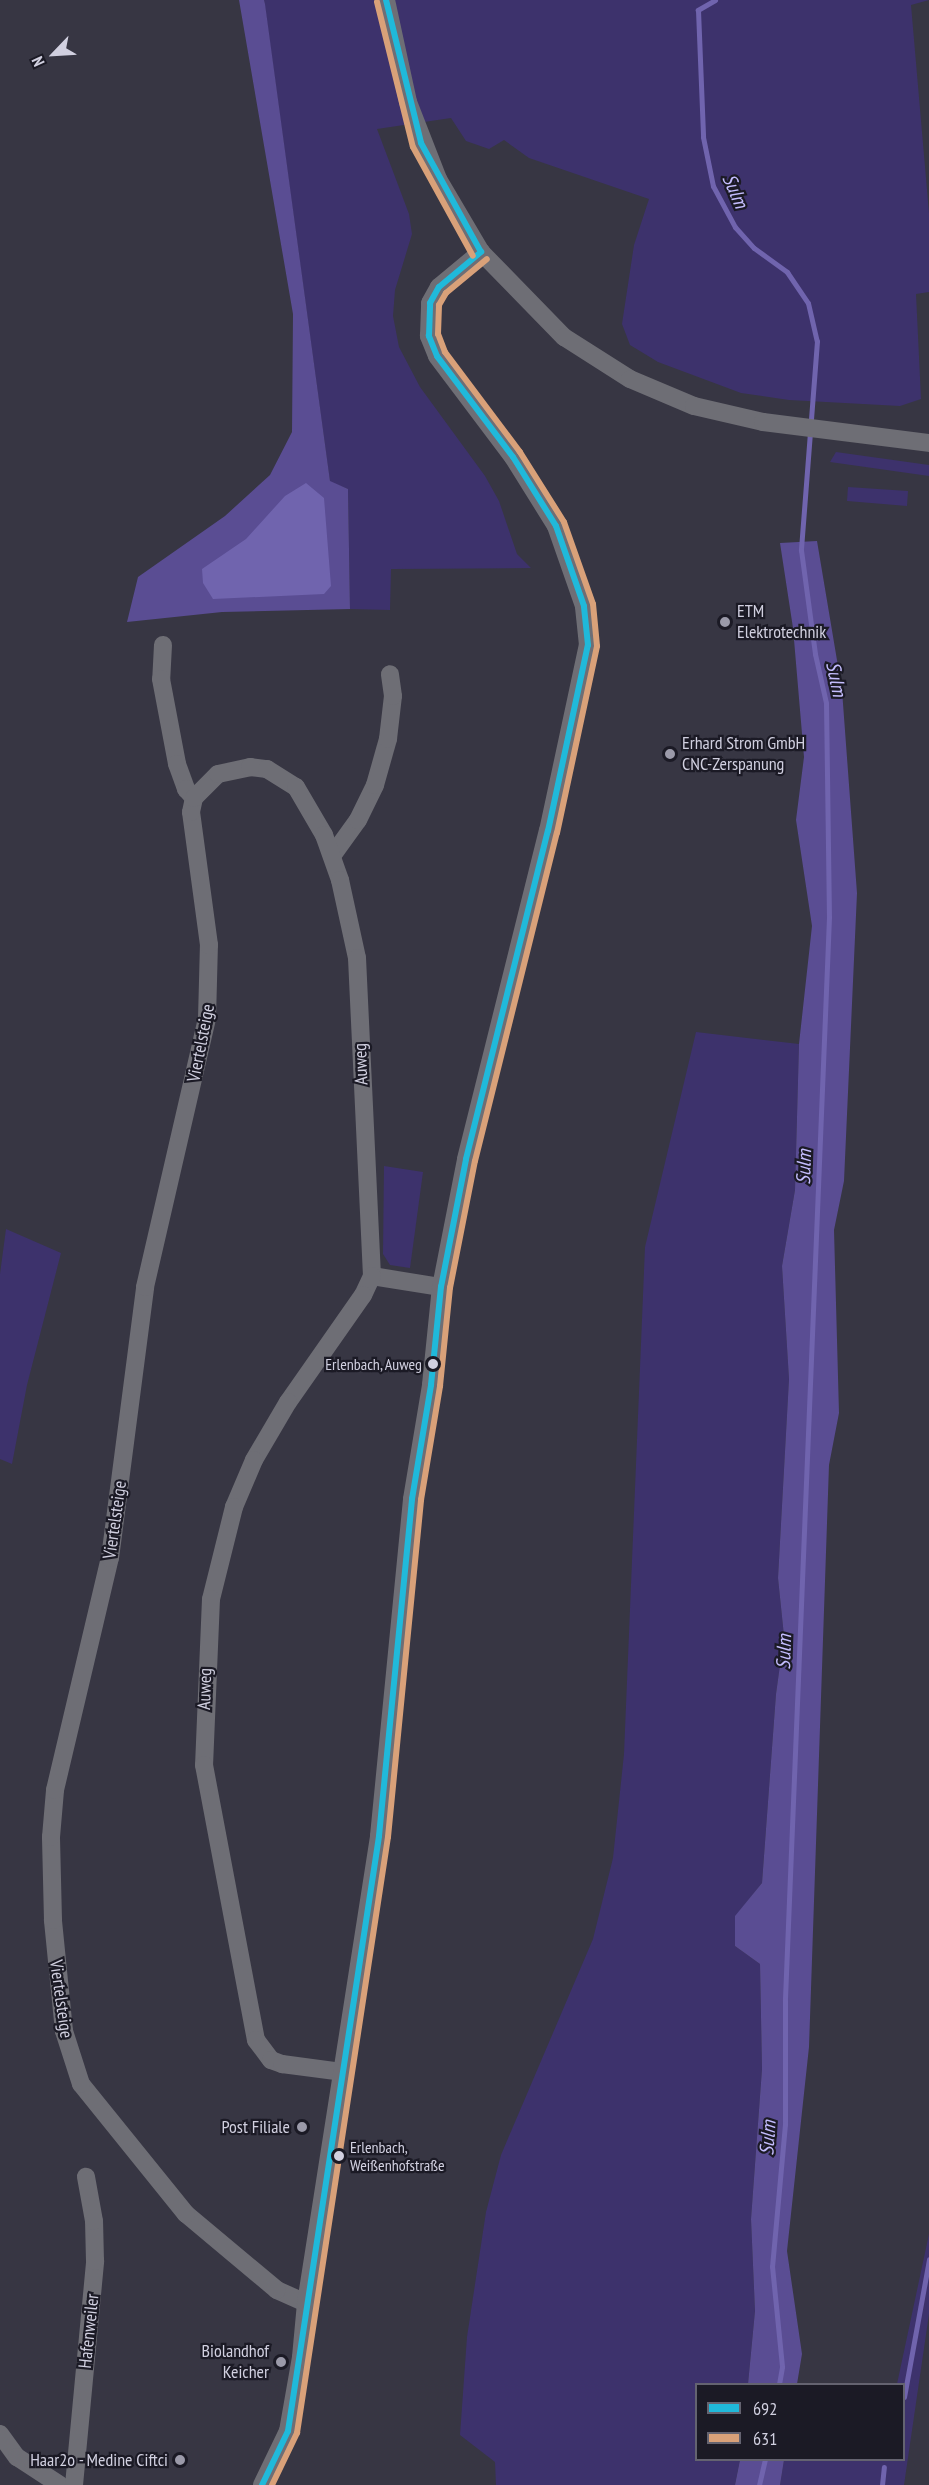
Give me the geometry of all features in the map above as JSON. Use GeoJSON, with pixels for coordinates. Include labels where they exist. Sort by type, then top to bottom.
{"type":"FeatureCollection","features":[{"type":"Feature","properties":{"kind":"street"},"geometry":{"type":"LineString","coordinates":[[386,0],[408,102],[421,143],[481,252],[564,337],[630,379],[694,406],[790,425],[929,443]]}},
{"type":"Feature","properties":{"kind":"street"},"geometry":{"type":"LineString","coordinates":[[262,2485],[288,2431],[379,1836],[412,1499],[431,1385],[441,1287],[466,1159],[548,831],[588,645],[584,606],[556,526],[513,457],[437,356],[429,336],[430,303],[439,287],[481,252]]}},
{"type":"Feature","properties":{"kind":"street"},"geometry":{"type":"LineString","coordinates":[[163,645],[161,679],[177,764],[186,789],[194,798]]}},
{"type":"Feature","properties":{"kind":"street"},"geometry":{"type":"LineString","coordinates":[[332,856],[358,820],[375,785],[388,739],[393,696],[390,674]]}},
{"type":"Feature","properties":{"kind":"street","name":"Auweg"},"geometry":{"type":"LineString","coordinates":[[194,798],[218,774],[250,767],[267,769],[296,788],[309,805],[332,856],[357,958],[372,1276],[363,1295],[288,1402],[254,1460],[234,1507],[211,1599],[204,1684],[204,1765],[211,1814],[256,2040],[266,2055],[282,2064],[343,2072]]}},
{"type":"Feature","properties":{"kind":"street","name":"Viertelsteige"},"geometry":{"type":"LineString","coordinates":[[194,798],[192,830],[209,945],[207,1019],[145,1287],[110,1558],[55,1790],[51,1838],[56,1980],[71,2063],[81,2084],[106,2120],[186,2214],[269,2284],[306,2303]]}},
{"type":"Feature","properties":{"kind":"street"},"geometry":{"type":"LineString","coordinates":[[372,1276],[441,1287]]}},
{"type":"Feature","properties":{"kind":"street","name":"Hafenweiler"},"geometry":{"type":"LineString","coordinates":[[74,2485],[95,2260],[94,2221],[86,2177]]}},
{"type":"Feature","properties":{"kind":"street"},"geometry":{"type":"LineString","coordinates":[[0,2434],[17,2457],[60,2485]]}},
{"type":"Feature","properties":{"kind":"shaded area"},"geometry":{"type":"Polygon","coordinates":[[[239,0],[264,0],[265,4],[330,481],[348,489],[350,609],[222,612],[127,622],[138,577],[225,516],[270,475],[292,432],[293,314],[239,0]]]}},
{"type":"Feature","properties":{"kind":"shaded area"},"geometry":{"type":"Polygon","coordinates":[[[264,0],[929,0],[911,5],[929,213],[929,292],[916,294],[921,399],[900,406],[789,400],[741,393],[658,362],[630,345],[622,324],[634,245],[649,199],[529,158],[504,140],[489,149],[466,141],[451,118],[377,129],[409,214],[412,234],[395,290],[393,316],[399,347],[420,387],[485,476],[499,501],[517,554],[531,568],[391,569],[390,610],[350,609],[348,489],[330,482],[264,0]]]}},
{"type":"Feature","properties":{"kind":"shaded area"},"geometry":{"type":"Polygon","coordinates":[[[836,452],[929,465],[929,476],[830,462],[836,452]]]}},
{"type":"Feature","properties":{"kind":"shaded area"},"geometry":{"type":"Polygon","coordinates":[[[306,483],[324,498],[331,586],[324,594],[213,599],[203,583],[202,569],[246,539],[285,496],[306,483]]]}},
{"type":"Feature","properties":{"kind":"shaded area"},"geometry":{"type":"Polygon","coordinates":[[[848,487],[908,491],[907,506],[847,501],[848,487]]]}},
{"type":"Feature","properties":{"kind":"shaded area"},"geometry":{"type":"Polygon","coordinates":[[[817,541],[842,690],[857,893],[844,1181],[834,1230],[839,1413],[829,1465],[809,2047],[787,2251],[802,2354],[797,2383],[748,2383],[755,2311],[751,2219],[762,2069],[760,1964],[735,1946],[735,1916],[762,1883],[776,1694],[784,1636],[778,1578],[789,1379],[782,1266],[795,1190],[799,1044],[812,926],[796,820],[804,757],[793,628],[780,543],[817,541]]]}},
{"type":"Feature","properties":{"kind":"shaded area"},"geometry":{"type":"Polygon","coordinates":[[[696,1032],[799,1044],[795,1190],[782,1266],[789,1379],[778,1578],[784,1636],[776,1694],[762,1883],[735,1917],[735,1946],[760,1964],[762,2069],[751,2219],[755,2311],[748,2383],[695,2383],[695,2461],[740,2461],[735,2485],[496,2485],[495,2462],[460,2435],[467,2337],[486,2212],[501,2155],[593,1939],[613,1858],[624,1754],[645,1247],[696,1032]]]}},
{"type":"Feature","properties":{"kind":"shaded area"},"geometry":{"type":"Polygon","coordinates":[[[384,1166],[423,1172],[410,1268],[390,1265],[383,1254],[384,1166]]]}},
{"type":"Feature","properties":{"kind":"shaded area"},"geometry":{"type":"Polygon","coordinates":[[[6,1229],[61,1253],[27,1385],[12,1464],[0,1459],[0,1274],[6,1229]]]}},
{"type":"Feature","properties":{"kind":"shaded area"},"geometry":{"type":"Polygon","coordinates":[[[929,2234],[929,2314],[904,2485],[780,2485],[784,2461],[905,2461],[905,2383],[897,2383],[929,2234]]]}},
{"type":"Feature","properties":{"kind":"shaded area"},"geometry":{"type":"Polygon","coordinates":[[[740,2461],[784,2461],[780,2485],[735,2485],[740,2461]]]}},
{"type":"Feature","properties":{"kind":"waterway","name":"Sulm"},"geometry":{"type":"LineString","coordinates":[[715,0],[698,10],[703,137],[713,186],[735,227],[754,248],[787,272],[808,303],[817,341],[801,550],[815,654],[826,703],[829,917],[785,2000],[785,2124],[772,2266],[782,2367],[779,2383]]}},
{"type":"Feature","properties":{"kind":"waterway"},"geometry":{"type":"LineString","coordinates":[[905,2391],[929,2259]]}},
{"type":"Feature","properties":{"kind":"waterway","name":"Sulm"},"geometry":{"type":"LineString","coordinates":[[759,2485],[765,2461]]}},
{"type":"Feature","properties":{"kind":"waterway"},"geometry":{"type":"LineString","coordinates":[[882,2485],[884,2467]]}},
{"type":"Feature","properties":{"kind":"transit line","name":"692"},"geometry":{"type":"LineString","coordinates":[[386,0],[421,143],[481,252]]}},
{"type":"Feature","properties":{"kind":"transit line","name":"631"},"geometry":{"type":"LineString","coordinates":[[377,2],[413,147],[473,256]]}},
{"type":"Feature","properties":{"kind":"transit line","name":"692"},"geometry":{"type":"LineString","coordinates":[[262,2485],[288,2431],[379,1836],[412,1499],[431,1385],[441,1287],[466,1159],[548,831],[588,645],[584,606],[556,526],[513,457],[437,356],[429,336],[430,303],[439,287],[481,252]]}},
{"type":"Feature","properties":{"kind":"transit line","name":"631"},"geometry":{"type":"LineString","coordinates":[[272,2485],[297,2433],[388,1837],[421,1500],[440,1386],[450,1288],[475,1161],[557,833],[597,646],[593,604],[564,522],[520,452],[445,352],[438,334],[439,305],[446,293],[487,259]]}},
{"type":"Feature","properties":{"kind":"place","name":"ETM Elektrotechnik"},"geometry":{"type":"Point","coordinates":[725,622]}},
{"type":"Feature","properties":{"kind":"place","name":"Erhard Strom GmbH CNC-Zerspanung"},"geometry":{"type":"Point","coordinates":[670,754]}},
{"type":"Feature","properties":{"kind":"place","name":"Erlenbach, Auweg"},"geometry":{"type":"Point","coordinates":[433,1364]}},
{"type":"Feature","properties":{"kind":"place","name":"Post Filiale"},"geometry":{"type":"Point","coordinates":[302,2127]}},
{"type":"Feature","properties":{"kind":"place","name":"Erlenbach, Weißenhofstraße"},"geometry":{"type":"Point","coordinates":[339,2156]}},
{"type":"Feature","properties":{"kind":"place","name":"Biolandhof Keicher"},"geometry":{"type":"Point","coordinates":[281,2362]}},
{"type":"Feature","properties":{"kind":"place","name":"Haar2o - Medine Ciftci"},"geometry":{"type":"Point","coordinates":[180,2460]}}]}
